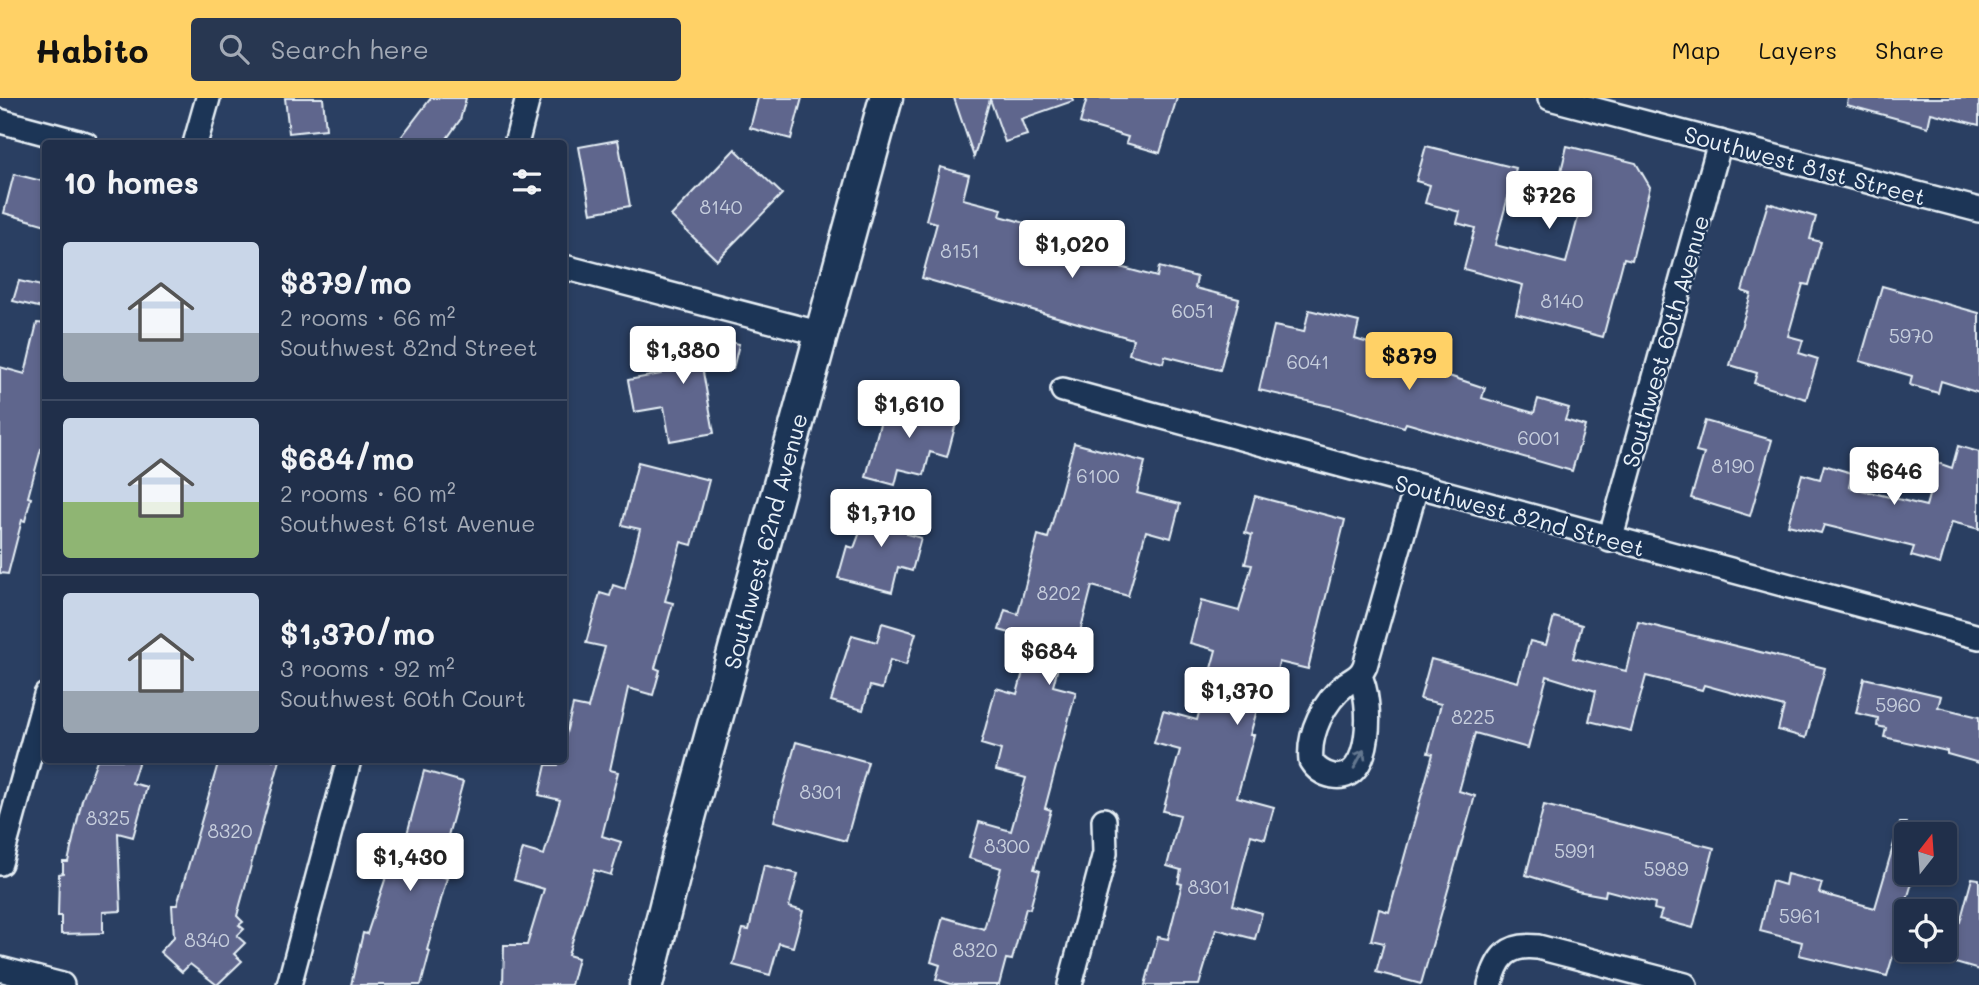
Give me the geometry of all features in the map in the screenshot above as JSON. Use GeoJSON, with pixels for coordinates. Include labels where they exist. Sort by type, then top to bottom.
{"type":"FeatureCollection","features":[{"type":"Feature","properties":{"kind":"street"},"geometry":{"type":"LineString","coordinates":[[196,140],[208,98]]}},
{"type":"Feature","properties":{"kind":"street"},"geometry":{"type":"LineString","coordinates":[[517,140],[528,98]]}},
{"type":"Feature","properties":{"kind":"street","name":"Southwest 62nd Avenue"},"geometry":{"type":"LineString","coordinates":[[646,985],[680,850],[886,98]]}},
{"type":"Feature","properties":{"kind":"street","name":"Southwest 81st Street"},"geometry":{"type":"LineString","coordinates":[[1550,98],[1979,210]]}},
{"type":"Feature","properties":{"kind":"street"},"geometry":{"type":"LineString","coordinates":[[0,121],[71,140]]}},
{"type":"Feature","properties":{"kind":"street","name":"Southwest 60th Avenue"},"geometry":{"type":"LineString","coordinates":[[1610,540],[1720,142]]}},
{"type":"Feature","properties":{"kind":"street"},"geometry":{"type":"LineString","coordinates":[[567,268],[822,334]]}},
{"type":"Feature","properties":{"kind":"street","name":"Southwest 82nd Street"},"geometry":{"type":"LineString","coordinates":[[1063,390],[1610,540],[1979,637]]}},
{"type":"Feature","properties":{"kind":"street"},"geometry":{"type":"LineString","coordinates":[[1360,677],[1416,487]]}},
{"type":"Feature","properties":{"kind":"street"},"geometry":{"type":"LineString","coordinates":[[0,863],[42,710]]}},
{"type":"Feature","properties":{"kind":"street"},"geometry":{"type":"LineString","coordinates":[[289,985],[348,763]]}},
{"type":"Feature","properties":{"kind":"street"},"geometry":{"type":"LineString","coordinates":[[1070,985],[1105,853],[1104,820]]}},
{"type":"Feature","properties":{"kind":"street"},"geometry":{"type":"LineString","coordinates":[[1490,985],[1497,962],[1508,950],[1520,946],[1538,947],[1685,985]]}},
{"type":"Feature","properties":{"kind":"street"},"geometry":{"type":"LineString","coordinates":[[0,969],[62,985]]}},
{"type":"Feature","properties":{"kind":"building"},"geometry":{"type":"Polygon","coordinates":[[[285,98],[323,98],[326,129],[289,133],[285,98]]]}},
{"type":"Feature","properties":{"kind":"building"},"geometry":{"type":"Polygon","coordinates":[[[431,98],[466,98],[460,120],[446,140],[399,140],[431,98]]]}},
{"type":"Feature","properties":{"kind":"building"},"geometry":{"type":"Polygon","coordinates":[[[758,98],[802,98],[791,139],[750,128],[758,98]]]}},
{"type":"Feature","properties":{"kind":"building"},"geometry":{"type":"Polygon","coordinates":[[[954,98],[1072,98],[1073,101],[1021,119],[1027,135],[1005,142],[990,99],[974,157],[954,98]]]}},
{"type":"Feature","properties":{"kind":"building"},"geometry":{"type":"Polygon","coordinates":[[[1087,98],[1177,98],[1160,153],[1126,143],[1128,137],[1080,123],[1087,98]]]}},
{"type":"Feature","properties":{"kind":"building"},"geometry":{"type":"Polygon","coordinates":[[[1848,98],[1979,98],[1979,125],[1931,113],[1928,127],[1847,105],[1848,98]]]}},
{"type":"Feature","properties":{"kind":"building"},"geometry":{"type":"Polygon","coordinates":[[[618,140],[630,206],[591,213],[579,147],[618,140]]]}},
{"type":"Feature","properties":{"kind":"building"},"geometry":{"type":"Polygon","coordinates":[[[1426,146],[1516,168],[1495,245],[1566,263],[1579,214],[1566,211],[1568,205],[1554,201],[1567,146],[1636,163],[1650,187],[1632,260],[1624,258],[1603,337],[1516,314],[1523,285],[1464,269],[1475,228],[1457,223],[1460,212],[1425,203],[1430,185],[1416,181],[1426,146]]]}},
{"type":"Feature","properties":{"kind":"building"},"geometry":{"type":"Polygon","coordinates":[[[735,149],[782,194],[717,260],[671,216],[735,149]]]}},
{"type":"Feature","properties":{"kind":"building"},"geometry":{"type":"Polygon","coordinates":[[[940,167],[969,175],[963,199],[1002,209],[1000,216],[1109,246],[1105,263],[1157,277],[1159,267],[1197,277],[1195,288],[1239,299],[1220,370],[1165,356],[1163,363],[1129,354],[1133,339],[922,278],[937,223],[926,220],[940,167]]]}},
{"type":"Feature","properties":{"kind":"building"},"geometry":{"type":"Polygon","coordinates":[[[14,174],[42,181],[42,224],[4,213],[14,174]]]}},
{"type":"Feature","properties":{"kind":"building"},"geometry":{"type":"Polygon","coordinates":[[[1768,203],[1816,217],[1810,239],[1821,242],[1809,285],[1803,284],[1788,336],[1803,340],[1799,353],[1818,359],[1806,399],[1754,383],[1757,373],[1730,365],[1751,294],[1742,291],[1768,203]]]}},
{"type":"Feature","properties":{"kind":"building"},"geometry":{"type":"Polygon","coordinates":[[[19,281],[42,286],[42,308],[13,301],[19,281]]]}},
{"type":"Feature","properties":{"kind":"building"},"geometry":{"type":"Polygon","coordinates":[[[1882,286],[1979,313],[1979,393],[1941,381],[1938,393],[1910,385],[1912,376],[1860,361],[1882,286]]]}},
{"type":"Feature","properties":{"kind":"building"},"geometry":{"type":"Polygon","coordinates":[[[1309,310],[1359,322],[1355,339],[1418,358],[1416,365],[1485,388],[1482,398],[1534,413],[1538,399],[1569,408],[1565,420],[1585,426],[1572,471],[1406,423],[1404,427],[1259,390],[1274,326],[1304,332],[1309,310]]]}},
{"type":"Feature","properties":{"kind":"building"},"geometry":{"type":"Polygon","coordinates":[[[37,323],[42,324],[42,449],[28,497],[31,498],[25,521],[22,520],[8,574],[0,573],[0,367],[25,374],[37,323]]]}},
{"type":"Feature","properties":{"kind":"building"},"geometry":{"type":"Polygon","coordinates":[[[701,335],[739,344],[733,369],[701,361],[714,433],[670,441],[664,407],[634,412],[628,380],[661,374],[656,349],[700,341],[701,335]]]}},
{"type":"Feature","properties":{"kind":"building"},"geometry":{"type":"Polygon","coordinates":[[[887,397],[958,416],[947,457],[930,452],[924,475],[899,469],[895,485],[866,477],[887,397]]]}},
{"type":"Feature","properties":{"kind":"building"},"geometry":{"type":"Polygon","coordinates":[[[1705,421],[1772,440],[1750,516],[1691,498],[1704,454],[1696,452],[1705,421]]]}},
{"type":"Feature","properties":{"kind":"building"},"geometry":{"type":"Polygon","coordinates":[[[1074,443],[1145,462],[1137,493],[1180,504],[1171,538],[1146,531],[1128,596],[1092,586],[1078,640],[1070,638],[1067,649],[1063,648],[1053,686],[1076,692],[1045,808],[1051,810],[1034,869],[1040,871],[1030,909],[1026,908],[1012,960],[1006,959],[999,985],[954,985],[936,979],[940,965],[931,962],[943,917],[984,929],[1001,868],[969,858],[979,822],[1011,831],[1026,778],[996,770],[1001,750],[981,744],[996,688],[1017,694],[1032,639],[999,630],[1005,610],[1018,614],[1038,535],[1048,538],[1074,443]]]}},
{"type":"Feature","properties":{"kind":"building"},"geometry":{"type":"Polygon","coordinates":[[[1958,446],[1979,452],[1979,529],[1952,522],[1940,564],[1911,556],[1914,547],[1824,525],[1821,533],[1788,525],[1802,474],[1820,479],[1824,465],[1852,473],[1849,487],[1926,506],[1938,463],[1952,468],[1958,446]]]}},
{"type":"Feature","properties":{"kind":"building"},"geometry":{"type":"Polygon","coordinates":[[[638,462],[709,480],[692,545],[681,542],[665,601],[673,603],[655,668],[660,670],[653,695],[628,688],[610,770],[618,772],[602,836],[621,842],[611,875],[594,870],[568,955],[578,958],[571,985],[503,985],[504,945],[527,945],[544,889],[514,880],[523,849],[544,855],[560,800],[539,795],[546,765],[567,763],[567,730],[573,705],[588,708],[605,647],[586,643],[600,593],[610,596],[613,585],[625,589],[640,529],[622,525],[638,462]]]}},
{"type":"Feature","properties":{"kind":"building"},"geometry":{"type":"Polygon","coordinates":[[[1255,496],[1345,520],[1308,669],[1279,662],[1275,680],[1266,678],[1250,735],[1254,735],[1237,797],[1274,807],[1265,839],[1251,835],[1233,905],[1262,913],[1255,939],[1216,929],[1199,985],[1145,985],[1158,937],[1168,939],[1182,884],[1178,883],[1181,870],[1167,866],[1180,815],[1163,811],[1180,750],[1154,743],[1163,711],[1197,720],[1216,650],[1190,643],[1201,601],[1239,611],[1252,565],[1245,564],[1252,535],[1245,533],[1255,496]]]}},
{"type":"Feature","properties":{"kind":"building"},"geometry":{"type":"Polygon","coordinates":[[[871,503],[912,515],[907,534],[921,538],[912,571],[898,567],[892,592],[838,578],[847,546],[854,548],[871,503]]]}},
{"type":"Feature","properties":{"kind":"building"},"geometry":{"type":"Polygon","coordinates":[[[1554,617],[1582,625],[1573,658],[1626,671],[1638,622],[1825,668],[1806,738],[1778,730],[1784,707],[1704,685],[1702,690],[1646,676],[1631,731],[1589,721],[1596,691],[1547,676],[1528,748],[1475,733],[1459,791],[1475,796],[1421,984],[1376,972],[1384,943],[1371,940],[1379,909],[1389,912],[1433,754],[1428,753],[1441,704],[1420,699],[1431,659],[1518,682],[1530,641],[1546,645],[1554,617]]]}},
{"type":"Feature","properties":{"kind":"building"},"geometry":{"type":"Polygon","coordinates":[[[882,623],[916,633],[906,665],[890,660],[882,689],[870,686],[863,710],[831,701],[852,635],[877,642],[882,623]]]}},
{"type":"Feature","properties":{"kind":"building"},"geometry":{"type":"Polygon","coordinates":[[[1864,678],[1941,696],[1938,707],[1979,717],[1979,763],[1947,754],[1947,751],[1884,737],[1886,728],[1877,726],[1878,718],[1856,713],[1864,678]]]}},
{"type":"Feature","properties":{"kind":"building"},"geometry":{"type":"Polygon","coordinates":[[[796,742],[868,762],[846,841],[774,821],[796,742]]]}},
{"type":"Feature","properties":{"kind":"building"},"geometry":{"type":"Polygon","coordinates":[[[96,763],[138,763],[132,783],[147,787],[133,837],[118,833],[121,911],[103,912],[103,933],[61,934],[61,916],[58,916],[59,874],[63,873],[63,862],[68,862],[82,800],[96,763]]]}},
{"type":"Feature","properties":{"kind":"building"},"geometry":{"type":"Polygon","coordinates":[[[218,763],[279,763],[237,916],[243,922],[239,925],[244,929],[237,936],[245,943],[234,954],[242,961],[217,985],[190,964],[182,972],[160,952],[174,937],[172,905],[177,905],[218,763]]]}},
{"type":"Feature","properties":{"kind":"building"},"geometry":{"type":"Polygon","coordinates":[[[424,771],[463,782],[437,875],[447,878],[427,950],[430,951],[421,985],[351,985],[363,933],[367,934],[396,847],[403,849],[424,771]]]}},
{"type":"Feature","properties":{"kind":"building"},"geometry":{"type":"Polygon","coordinates":[[[1544,805],[1714,848],[1693,928],[1659,919],[1662,911],[1654,909],[1655,903],[1606,890],[1605,896],[1577,891],[1526,875],[1544,805]]]}},
{"type":"Feature","properties":{"kind":"building"},"geometry":{"type":"Polygon","coordinates":[[[1894,843],[1894,886],[1911,886],[1907,899],[1894,899],[1894,953],[1887,976],[1799,955],[1802,942],[1760,931],[1772,881],[1785,885],[1787,874],[1822,883],[1819,893],[1875,908],[1894,843]]]}},
{"type":"Feature","properties":{"kind":"building"},"geometry":{"type":"Polygon","coordinates":[[[764,865],[798,874],[789,907],[803,911],[793,947],[779,943],[770,975],[733,965],[743,929],[749,930],[764,865]]]}},
{"type":"Feature","properties":{"kind":"building"},"geometry":{"type":"Polygon","coordinates":[[[1972,878],[1979,879],[1979,970],[1952,962],[1957,962],[1957,921],[1960,922],[1972,878]]]}}]}
